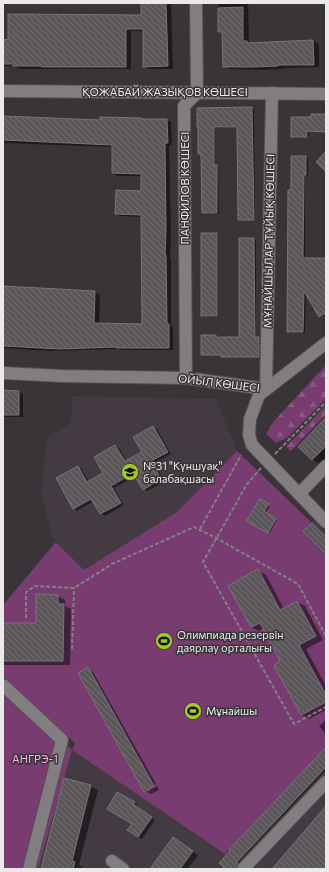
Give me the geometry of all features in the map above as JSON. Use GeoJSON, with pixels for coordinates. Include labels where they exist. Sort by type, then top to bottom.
{"type":"FeatureCollection","features":[{"type":"Feature","properties":{"kind":"street"},"geometry":{"type":"LineString","coordinates":[[196,3],[197,93]]}},
{"type":"Feature","properties":{"kind":"street","name":"ҚОЖАБАЙ ЖАЗЫҚОВ КӨШЕСІ"},"geometry":{"type":"LineString","coordinates":[[3,91],[326,94]]}},
{"type":"Feature","properties":{"kind":"street","name":"ПАНФИЛОВ КӨШЕСІ"},"geometry":{"type":"LineString","coordinates":[[186,378],[184,106],[197,93]]}},
{"type":"Feature","properties":{"kind":"street","name":"МҰНАЙШЫЛАР ТҰЙЫҚ КӨШЕСІ"},"geometry":{"type":"LineString","coordinates":[[266,389],[272,93]]}},
{"type":"Feature","properties":{"kind":"street"},"geometry":{"type":"LineString","coordinates":[[266,389],[326,343]]}},
{"type":"Feature","properties":{"kind":"street","name":"ОЙЫЛ КӨШЕСІ"},"geometry":{"type":"LineString","coordinates":[[3,373],[62,376],[186,378],[266,389]]}},
{"type":"Feature","properties":{"kind":"street","name":"ОЙЫЛ КӨШЕСІ"},"geometry":{"type":"LineString","coordinates":[[266,389],[258,396],[250,419],[249,435],[252,445],[326,522]]}},
{"type":"Feature","properties":{"kind":"street"},"geometry":{"type":"LineString","coordinates":[[299,494],[326,466]]}},
{"type":"Feature","properties":{"kind":"street"},"geometry":{"type":"LineString","coordinates":[[3,685],[62,740],[29,869]]}},
{"type":"Feature","properties":{"kind":"street"},"geometry":{"type":"LineString","coordinates":[[243,869],[326,782]]}},
{"type":"Feature","properties":{"kind":"street"},"geometry":{"type":"LineString","coordinates":[[112,861],[123,869]]}},
{"type":"Feature","properties":{"kind":"path"},"geometry":{"type":"LineString","coordinates":[[326,402],[247,484],[203,562],[294,724],[326,707]]}},
{"type":"Feature","properties":{"kind":"path"},"geometry":{"type":"LineString","coordinates":[[199,530],[241,455]]}},
{"type":"Feature","properties":{"kind":"path"},"geometry":{"type":"LineString","coordinates":[[26,618],[26,592],[35,586],[74,588],[112,564],[194,527],[298,584],[326,636]]}},
{"type":"Feature","properties":{"kind":"path"},"geometry":{"type":"LineString","coordinates":[[72,650],[74,588]]}},
{"type":"Feature","properties":{"kind":"shaded area","name":"№31 \"Күншуақ\" балабақшасы"},"geometry":{"type":"Polygon","coordinates":[[[72,396],[216,399],[237,451],[177,512],[84,570],[52,537],[41,492],[47,437],[71,423],[72,396]]]}},
{"type":"Feature","properties":{"kind":"shaded area"},"geometry":{"type":"Polygon","coordinates":[[[317,517],[326,526],[326,554],[303,531],[317,517]]]}},
{"type":"Feature","properties":{"kind":"shaded area"},"geometry":{"type":"Polygon","coordinates":[[[326,747],[326,777],[244,869],[38,869],[72,750],[225,854],[326,747]]]}},
{"type":"Feature","properties":{"kind":"shaded area"},"geometry":{"type":"Polygon","coordinates":[[[326,792],[326,869],[250,869],[326,792]]]}},
{"type":"Feature","properties":{"kind":"green space"},"geometry":{"type":"Polygon","coordinates":[[[324,367],[326,367],[326,399],[287,438],[276,443],[266,434],[274,421],[324,367]]]}},
{"type":"Feature","properties":{"kind":"green space"},"geometry":{"type":"Polygon","coordinates":[[[326,405],[326,414],[291,451],[286,447],[326,405]]]}},
{"type":"Feature","properties":{"kind":"green space","name":"Олимпиада резервін даярлау орталығы"},"geometry":{"type":"Polygon","coordinates":[[[237,451],[312,523],[304,531],[326,554],[326,747],[225,854],[72,750],[75,743],[3,678],[3,605],[56,542],[84,570],[177,512],[237,451]]]}},
{"type":"Feature","properties":{"kind":"green space","name":"АНГРЭ-1"},"geometry":{"type":"Polygon","coordinates":[[[3,681],[72,750],[38,869],[3,869],[3,681]]]}},
{"type":"Feature","properties":{"kind":"building"},"geometry":{"type":"Polygon","coordinates":[[[141,3],[166,3],[168,66],[143,67],[143,29],[126,29],[126,67],[42,67],[13,66],[13,64],[3,64],[3,40],[8,39],[8,14],[141,15],[141,3]]]}},
{"type":"Feature","properties":{"kind":"building"},"geometry":{"type":"Polygon","coordinates":[[[243,7],[243,41],[247,41],[247,43],[313,40],[314,65],[223,67],[222,32],[218,32],[218,8],[243,7]]]}},
{"type":"Feature","properties":{"kind":"building"},"geometry":{"type":"Polygon","coordinates":[[[252,107],[254,220],[238,220],[237,127],[214,127],[214,165],[217,165],[217,213],[202,213],[201,154],[198,154],[197,108],[252,107]]]}},
{"type":"Feature","properties":{"kind":"building"},"geometry":{"type":"Polygon","coordinates":[[[311,114],[326,114],[326,132],[307,131],[307,137],[291,137],[291,117],[311,117],[311,114]]]}},
{"type":"Feature","properties":{"kind":"building"},"geometry":{"type":"Polygon","coordinates":[[[3,116],[100,120],[100,117],[167,119],[168,143],[165,143],[165,255],[169,348],[116,347],[60,349],[3,346],[3,286],[95,291],[94,323],[142,324],[141,215],[115,214],[116,190],[141,191],[141,174],[112,173],[112,145],[3,140],[3,116]]]}},
{"type":"Feature","properties":{"kind":"building"},"geometry":{"type":"Polygon","coordinates":[[[326,151],[326,172],[316,162],[326,151]]]}},
{"type":"Feature","properties":{"kind":"building"},"geometry":{"type":"Polygon","coordinates":[[[291,156],[306,156],[306,175],[304,175],[303,258],[326,258],[326,313],[319,317],[304,291],[303,332],[287,332],[288,190],[291,190],[291,156]]]}},
{"type":"Feature","properties":{"kind":"building"},"geometry":{"type":"Polygon","coordinates":[[[201,233],[217,233],[217,316],[201,316],[201,233]]]}},
{"type":"Feature","properties":{"kind":"building"},"geometry":{"type":"Polygon","coordinates":[[[239,238],[254,238],[255,337],[259,337],[259,357],[221,357],[221,355],[201,355],[201,335],[216,335],[216,337],[239,337],[239,238]]]}},
{"type":"Feature","properties":{"kind":"building"},"geometry":{"type":"Polygon","coordinates":[[[3,390],[19,391],[19,415],[3,415],[3,390]]]}},
{"type":"Feature","properties":{"kind":"building"},"geometry":{"type":"Polygon","coordinates":[[[326,417],[326,446],[312,460],[298,447],[326,417]]]}},
{"type":"Feature","properties":{"kind":"building"},"geometry":{"type":"Polygon","coordinates":[[[153,426],[168,452],[151,461],[161,479],[143,490],[133,473],[111,486],[121,503],[100,514],[91,499],[73,509],[56,478],[78,466],[87,482],[103,473],[94,457],[115,445],[125,461],[142,452],[133,437],[153,426]]]}},
{"type":"Feature","properties":{"kind":"building"},"geometry":{"type":"Polygon","coordinates":[[[260,499],[269,504],[264,511],[276,519],[268,533],[246,521],[260,499]]]}},
{"type":"Feature","properties":{"kind":"building"},"geometry":{"type":"Polygon","coordinates":[[[312,523],[326,537],[326,554],[303,531],[312,523]]]}},
{"type":"Feature","properties":{"kind":"building"},"geometry":{"type":"Polygon","coordinates":[[[258,569],[280,610],[297,601],[316,636],[299,645],[326,695],[326,702],[301,715],[274,666],[280,660],[260,623],[251,627],[228,586],[258,569]]]}},
{"type":"Feature","properties":{"kind":"building"},"geometry":{"type":"Polygon","coordinates":[[[36,594],[58,595],[58,604],[64,604],[63,661],[3,661],[3,623],[36,623],[36,594]]]}},
{"type":"Feature","properties":{"kind":"building"},"geometry":{"type":"Polygon","coordinates":[[[88,667],[154,786],[144,792],[78,673],[88,667]]]}},
{"type":"Feature","properties":{"kind":"building"},"geometry":{"type":"Polygon","coordinates":[[[326,747],[326,767],[236,863],[238,864],[236,869],[225,869],[219,863],[230,851],[229,850],[326,747]]]}},
{"type":"Feature","properties":{"kind":"building"},"geometry":{"type":"Polygon","coordinates":[[[64,778],[91,785],[72,861],[75,862],[73,869],[41,869],[64,778]]]}},
{"type":"Feature","properties":{"kind":"building"},"geometry":{"type":"Polygon","coordinates":[[[117,792],[135,802],[133,804],[152,817],[138,837],[127,830],[132,824],[107,809],[117,792]]]}},
{"type":"Feature","properties":{"kind":"building"},"geometry":{"type":"Polygon","coordinates":[[[326,806],[326,869],[272,869],[326,806]]]}},
{"type":"Feature","properties":{"kind":"building"},"geometry":{"type":"Polygon","coordinates":[[[173,837],[193,851],[180,869],[150,869],[173,837]]]}},
{"type":"Feature","properties":{"kind":"place","name":"№31 \"Күншуақ\" балабақшасы"},"geometry":{"type":"Point","coordinates":[130,472]}},
{"type":"Feature","properties":{"kind":"place","name":"Олимпиада резервін даярлау орталығы"},"geometry":{"type":"Point","coordinates":[164,641]}},
{"type":"Feature","properties":{"kind":"place","name":"Мұнайшы"},"geometry":{"type":"Point","coordinates":[193,711]}}]}
